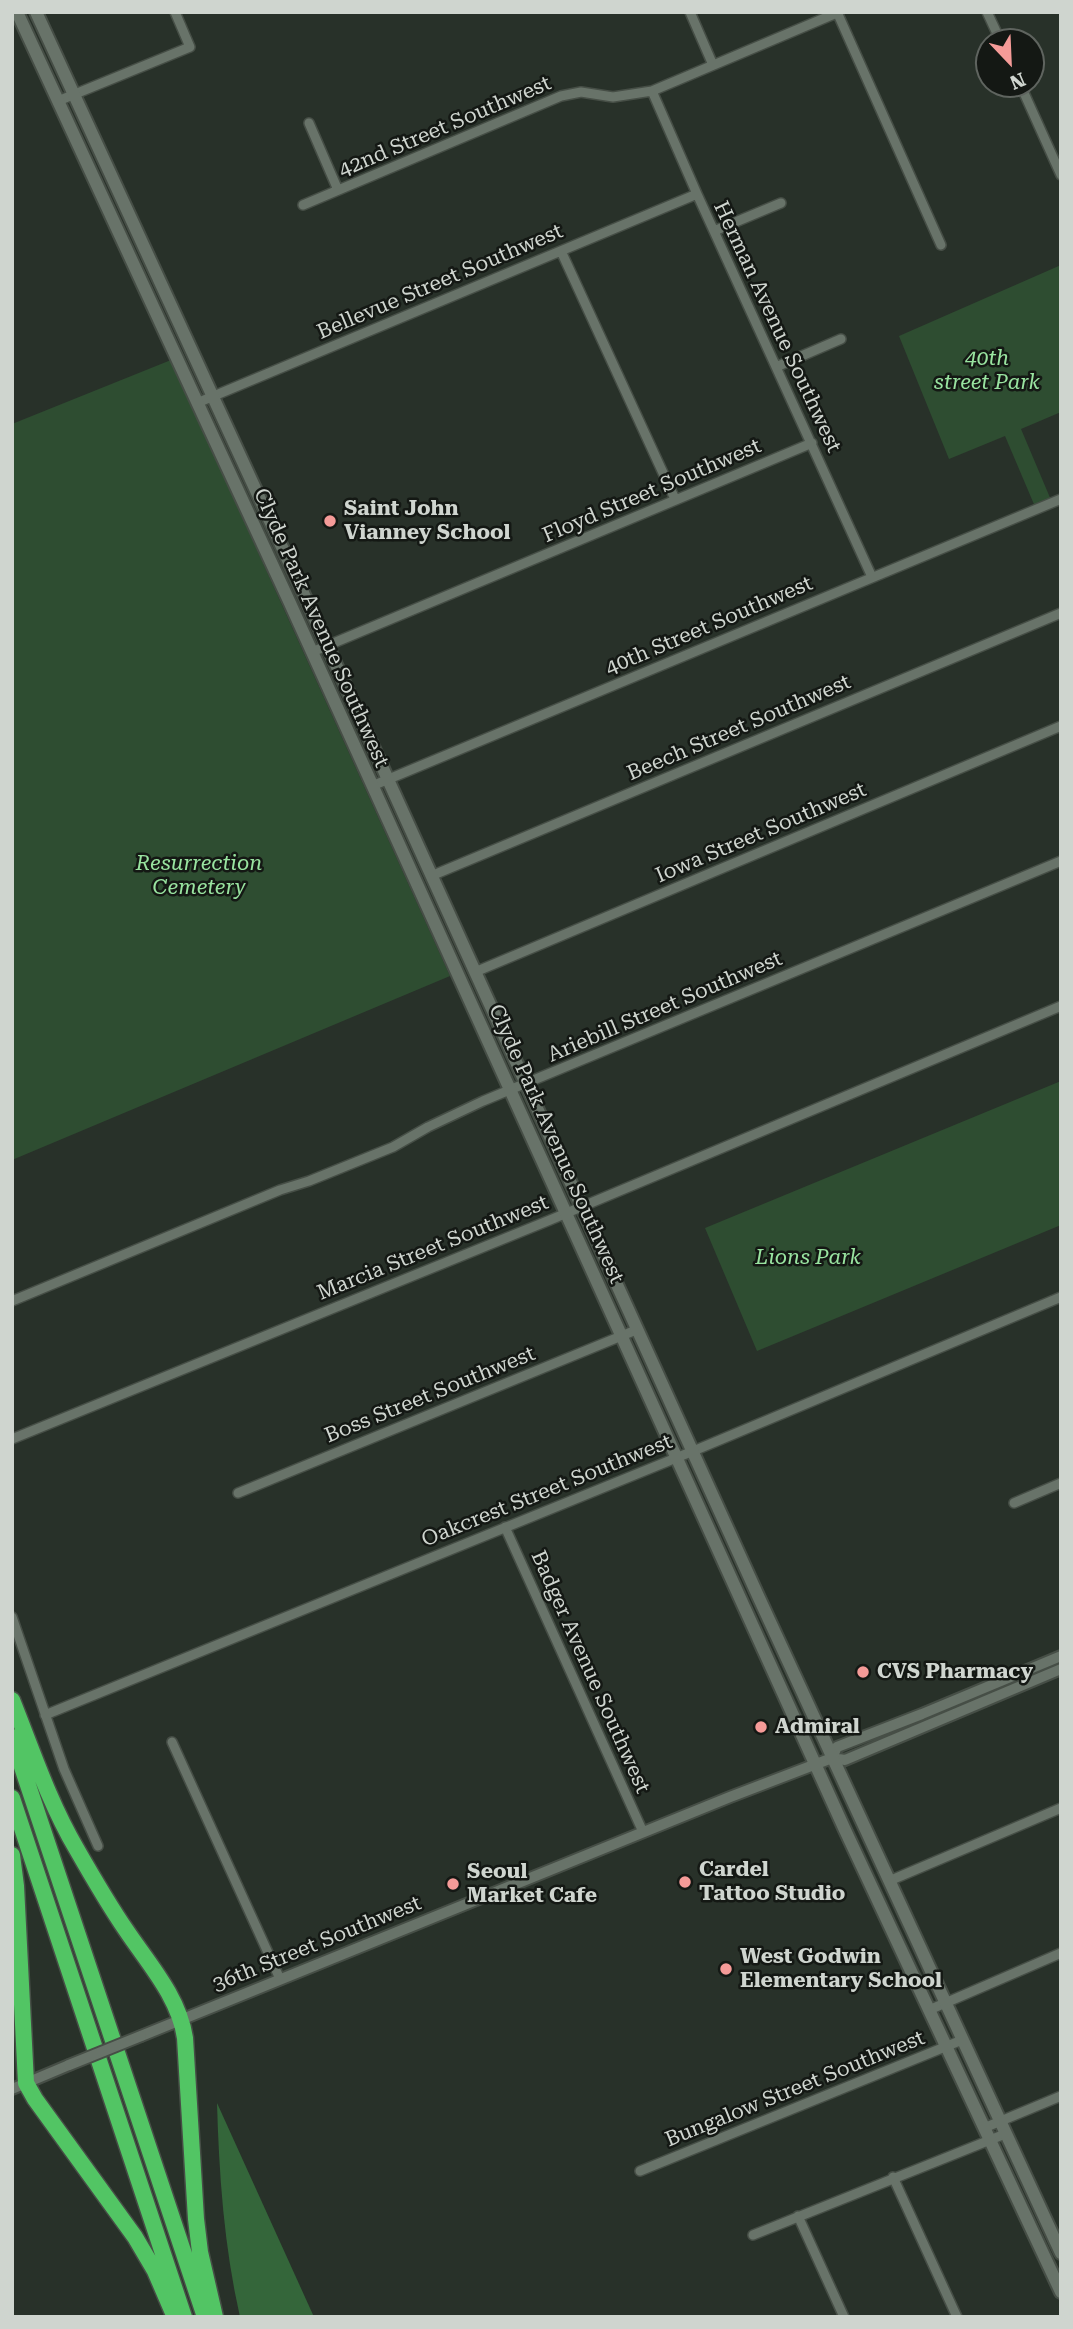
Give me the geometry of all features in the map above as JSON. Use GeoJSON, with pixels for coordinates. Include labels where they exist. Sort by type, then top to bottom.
{"type":"FeatureCollection","features":[{"type":"Feature","properties":{"kind":"highway"},"geometry":{"type":"LineString","coordinates":[[12,1700],[42,1778],[69,1837],[103,1895],[164,1986],[181,2020],[185,2038],[197,2227],[202,2265],[215,2317]]}},
{"type":"Feature","properties":{"kind":"highway"},"geometry":{"type":"LineString","coordinates":[[12,1737],[205,2317]]}},
{"type":"Feature","properties":{"kind":"highway"},"geometry":{"type":"LineString","coordinates":[[12,1798],[184,2317]]}},
{"type":"Feature","properties":{"kind":"highway"},"geometry":{"type":"LineString","coordinates":[[12,1854],[16,1886],[24,2068],[19,2086],[34,2099],[135,2237],[155,2271],[175,2317]]}},
{"type":"Feature","properties":{"kind":"main road","name":"Clyde Park Avenue Southwest"},"geometry":{"type":"LineString","coordinates":[[17,12],[312,652],[815,1764],[1061,2292]]}},
{"type":"Feature","properties":{"kind":"main road","name":"Clyde Park Avenue Southwest"},"geometry":{"type":"LineString","coordinates":[[36,12],[388,779],[691,1451],[1002,2128],[1059,2246]]}},
{"type":"Feature","properties":{"kind":"street"},"geometry":{"type":"LineString","coordinates":[[58,101],[190,47],[175,12]]}},
{"type":"Feature","properties":{"kind":"street"},"geometry":{"type":"LineString","coordinates":[[690,12],[713,65]]}},
{"type":"Feature","properties":{"kind":"street"},"geometry":{"type":"LineString","coordinates":[[987,12],[994,28]]}},
{"type":"Feature","properties":{"kind":"street"},"geometry":{"type":"LineString","coordinates":[[838,13],[941,245]]}},
{"type":"Feature","properties":{"kind":"street","name":"42nd Street Southwest"},"geometry":{"type":"LineString","coordinates":[[303,205],[561,96],[581,92],[612,97],[652,91],[838,13]]}},
{"type":"Feature","properties":{"kind":"street","name":"Herman Avenue Southwest"},"geometry":{"type":"LineString","coordinates":[[652,91],[872,577]]}},
{"type":"Feature","properties":{"kind":"street"},"geometry":{"type":"LineString","coordinates":[[1026,98],[1061,175]]}},
{"type":"Feature","properties":{"kind":"street"},"geometry":{"type":"LineString","coordinates":[[309,123],[338,190]]}},
{"type":"Feature","properties":{"kind":"street","name":"Bellevue Street Southwest"},"geometry":{"type":"LineString","coordinates":[[197,403],[697,194]]}},
{"type":"Feature","properties":{"kind":"street"},"geometry":{"type":"LineString","coordinates":[[714,231],[781,203]]}},
{"type":"Feature","properties":{"kind":"street"},"geometry":{"type":"LineString","coordinates":[[561,251],[675,499]]}},
{"type":"Feature","properties":{"kind":"street"},"geometry":{"type":"LineString","coordinates":[[776,367],[841,339]]}},
{"type":"Feature","properties":{"kind":"street","name":"Floyd Street Southwest"},"geometry":{"type":"LineString","coordinates":[[312,652],[812,443]]}},
{"type":"Feature","properties":{"kind":"street","name":"40th Street Southwest"},"geometry":{"type":"LineString","coordinates":[[372,786],[1060,500]]}},
{"type":"Feature","properties":{"kind":"street","name":"Beech Street Southwest"},"geometry":{"type":"LineString","coordinates":[[431,876],[1061,613]]}},
{"type":"Feature","properties":{"kind":"street","name":"Iowa Street Southwest"},"geometry":{"type":"LineString","coordinates":[[475,972],[1061,726]]}},
{"type":"Feature","properties":{"kind":"street","name":"Ariebill Street Southwest"},"geometry":{"type":"LineString","coordinates":[[12,1301],[280,1190],[393,1147],[428,1127],[511,1090],[1061,861]]}},
{"type":"Feature","properties":{"kind":"street","name":"Marcia Street Southwest"},"geometry":{"type":"LineString","coordinates":[[12,1439],[1061,1006]]}},
{"type":"Feature","properties":{"kind":"street","name":"Oakcrest Street Southwest"},"geometry":{"type":"LineString","coordinates":[[45,1715],[1061,1297]]}},
{"type":"Feature","properties":{"kind":"street","name":"Boss Street Southwest"},"geometry":{"type":"LineString","coordinates":[[238,1493],[636,1330]]}},
{"type":"Feature","properties":{"kind":"street"},"geometry":{"type":"LineString","coordinates":[[1014,1503],[1061,1483]]}},
{"type":"Feature","properties":{"kind":"street","name":"Badger Avenue Southwest"},"geometry":{"type":"LineString","coordinates":[[505,1527],[643,1832]]}},
{"type":"Feature","properties":{"kind":"street"},"geometry":{"type":"LineString","coordinates":[[12,1617],[64,1769],[98,1846]]}},
{"type":"Feature","properties":{"kind":"street","name":"36th Street Southwest"},"geometry":{"type":"LineString","coordinates":[[832,1758],[838,1747],[1061,1657]]}},
{"type":"Feature","properties":{"kind":"street","name":"36th Street Southwest"},"geometry":{"type":"LineString","coordinates":[[19,2086],[815,1764],[832,1758],[845,1760],[1061,1669]]}},
{"type":"Feature","properties":{"kind":"street"},"geometry":{"type":"LineString","coordinates":[[173,1742],[280,1979]]}},
{"type":"Feature","properties":{"kind":"street"},"geometry":{"type":"LineString","coordinates":[[889,1881],[1061,1808]]}},
{"type":"Feature","properties":{"kind":"street"},"geometry":{"type":"LineString","coordinates":[[929,2010],[1061,1953]]}},
{"type":"Feature","properties":{"kind":"street","name":"Bungalow Street Southwest"},"geometry":{"type":"LineString","coordinates":[[640,2171],[962,2040]]}},
{"type":"Feature","properties":{"kind":"street"},"geometry":{"type":"LineString","coordinates":[[753,2235],[1002,2128],[1061,2096]]}},
{"type":"Feature","properties":{"kind":"street"},"geometry":{"type":"LineString","coordinates":[[893,2177],[957,2317]]}},
{"type":"Feature","properties":{"kind":"street"},"geometry":{"type":"LineString","coordinates":[[798,2216],[844,2317]]}},
{"type":"Feature","properties":{"kind":"street"},"geometry":{"type":"LineString","coordinates":[[1041,2249],[1059,2246]]}},
{"type":"Feature","properties":{"kind":"green space","name":"40th street Park"},"geometry":{"type":"Polygon","coordinates":[[[1061,265],[1061,412],[1021,429],[1051,500],[1036,509],[1005,436],[949,459],[899,336],[1061,265]]]}},
{"type":"Feature","properties":{"kind":"green space","name":"Resurrection Cemetery"},"geometry":{"type":"Polygon","coordinates":[[[171,360],[450,976],[12,1160],[12,424],[171,360]]]}},
{"type":"Feature","properties":{"kind":"green space","name":"Lions Park"},"geometry":{"type":"Polygon","coordinates":[[[1061,1081],[1061,1225],[757,1351],[705,1228],[1061,1081]]]}},
{"type":"Feature","properties":{"kind":"green space"},"geometry":{"type":"Polygon","coordinates":[[[217,2103],[314,2317],[240,2317],[223,2210],[217,2103]]]}},
{"type":"Feature","properties":{"kind":"place","name":"Saint John Vianney School"},"geometry":{"type":"Point","coordinates":[330,521]}},
{"type":"Feature","properties":{"kind":"place","name":"CVS Pharmacy"},"geometry":{"type":"Point","coordinates":[863,1672]}},
{"type":"Feature","properties":{"kind":"place","name":"Admiral"},"geometry":{"type":"Point","coordinates":[761,1727]}},
{"type":"Feature","properties":{"kind":"place","name":"Cardel Tattoo Studio"},"geometry":{"type":"Point","coordinates":[685,1882]}},
{"type":"Feature","properties":{"kind":"place","name":"Seoul Market Cafe"},"geometry":{"type":"Point","coordinates":[453,1884]}},
{"type":"Feature","properties":{"kind":"place","name":"West Godwin Elementary School"},"geometry":{"type":"Point","coordinates":[726,1969]}}]}
